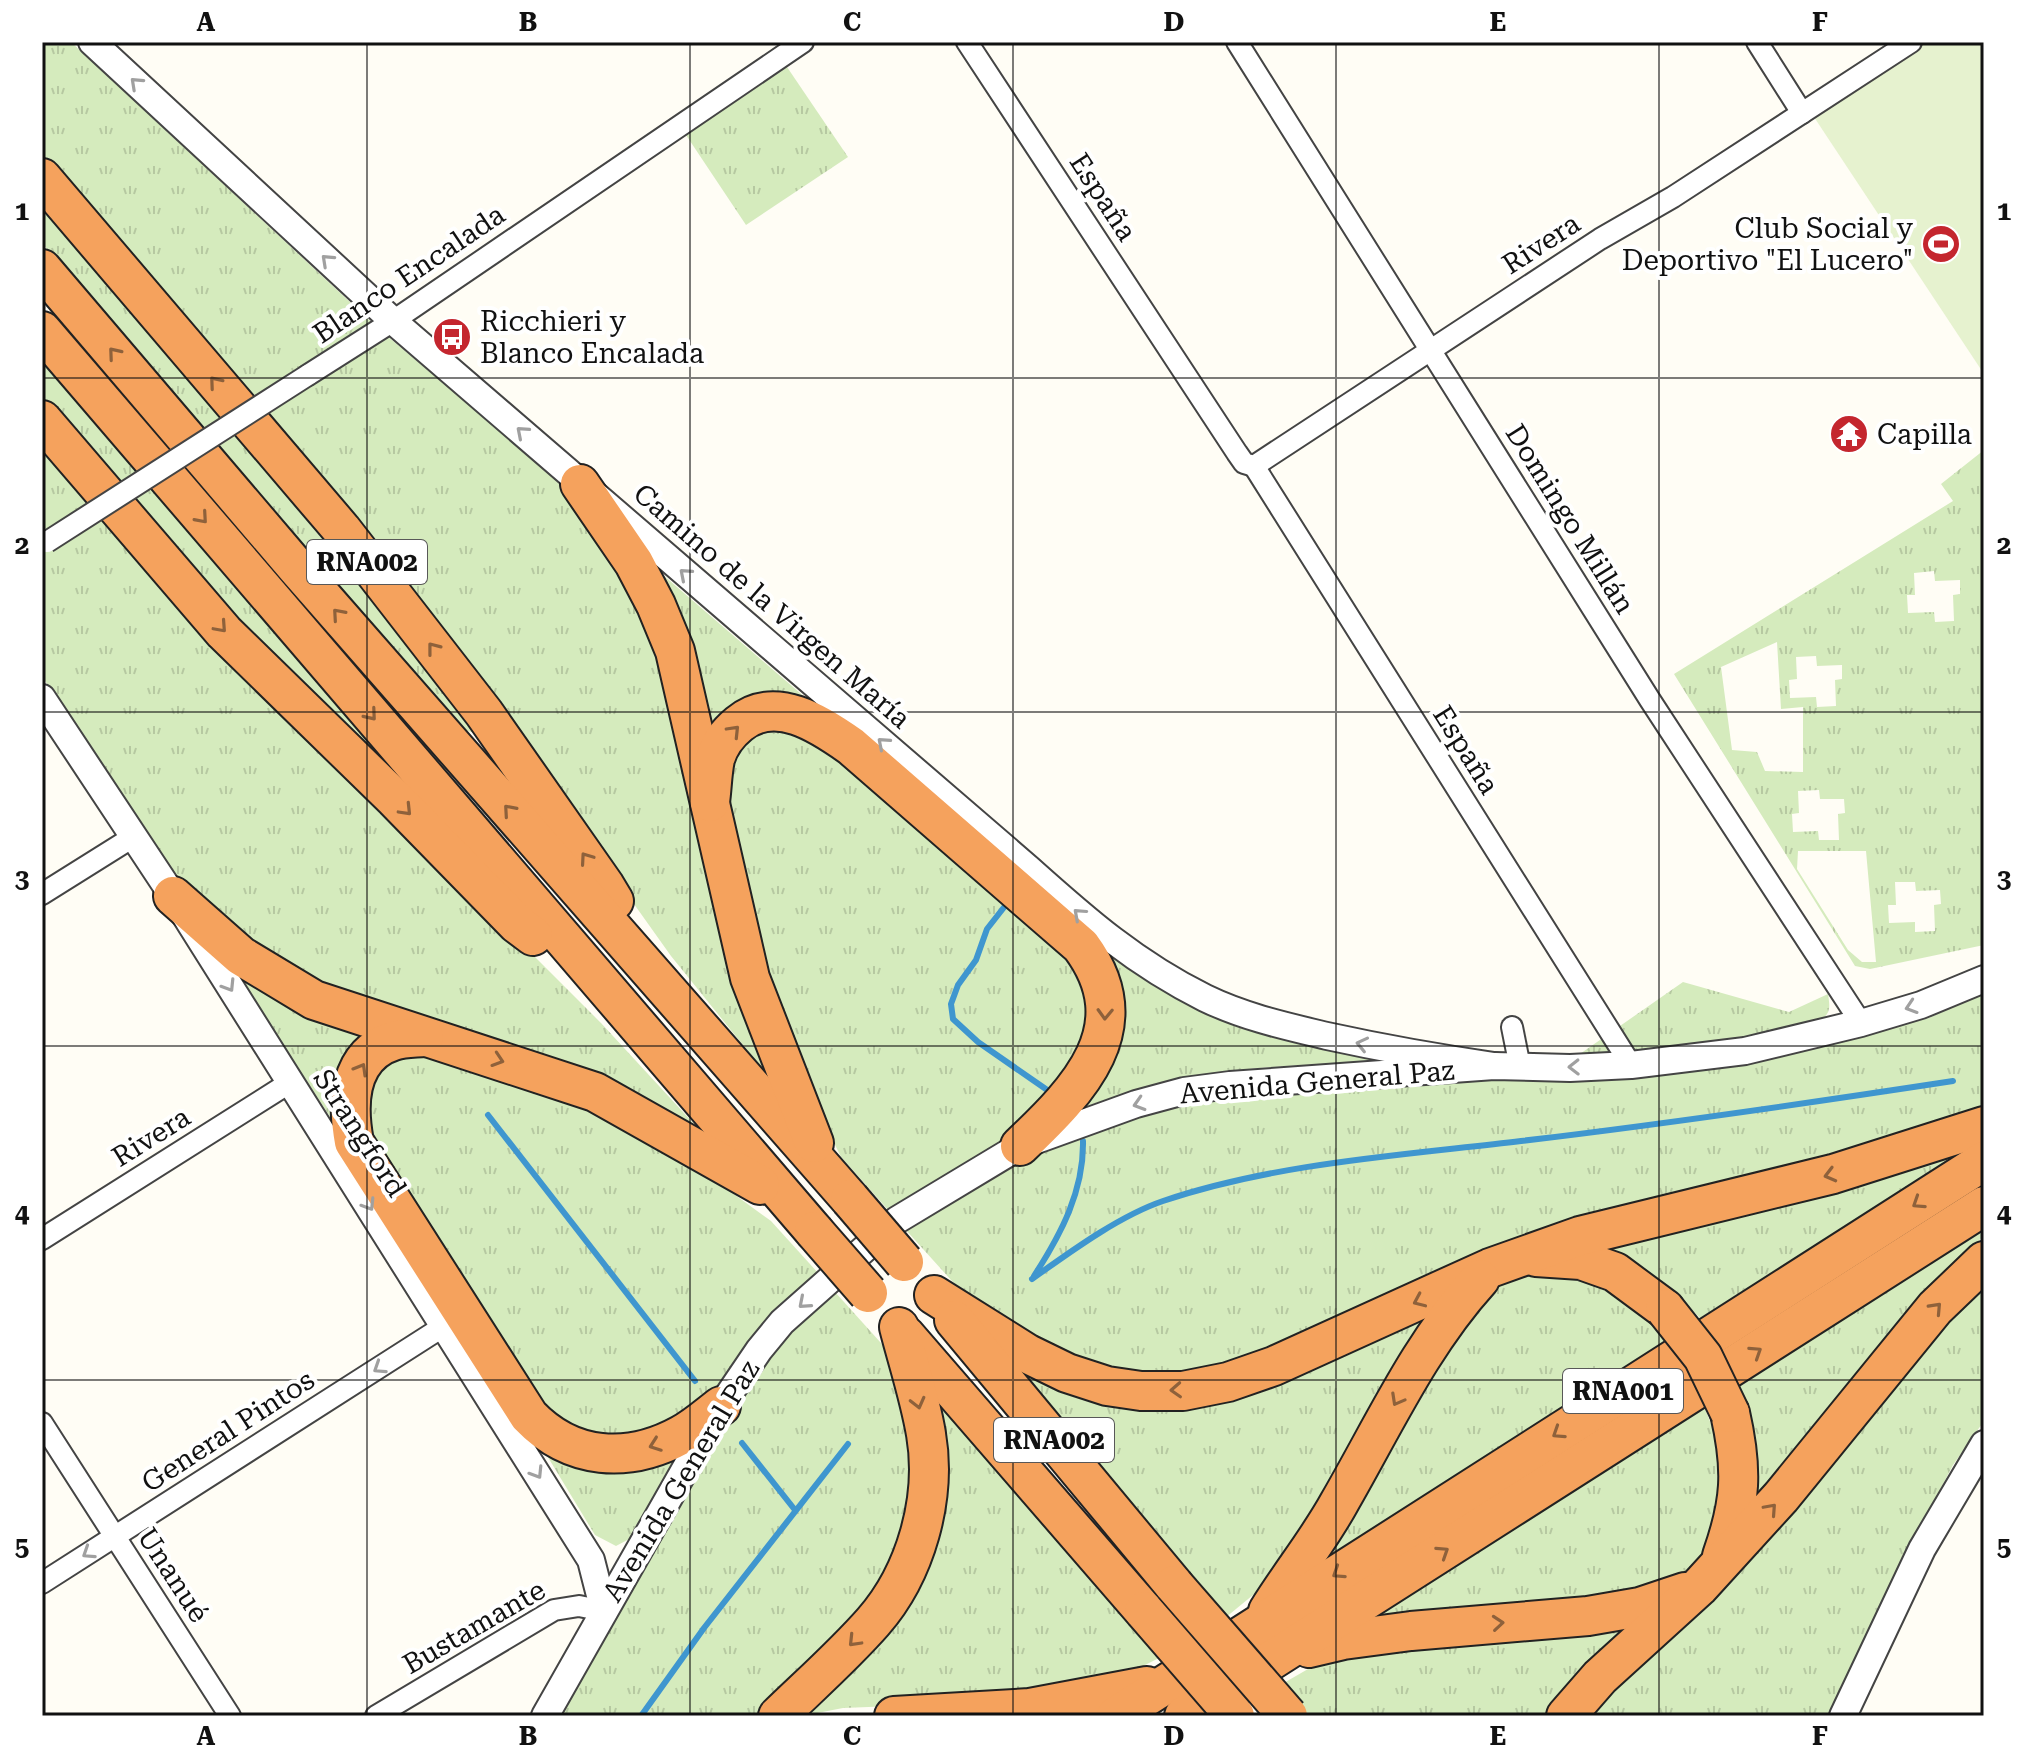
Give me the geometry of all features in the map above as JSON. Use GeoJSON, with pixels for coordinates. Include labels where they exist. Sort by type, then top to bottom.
{"type":"FeatureCollection","features":[{"type":"Feature","properties":{"kind":"highway","name":"RNA002"},"geometry":{"type":"LineString","coordinates":[[42,178],[342,530],[484,713],[605,886],[652,974]]}},
{"type":"Feature","properties":{"kind":"highway","name":"RNA002"},"geometry":{"type":"LineString","coordinates":[[42,269],[297,568],[934,1295],[1174,1585],[1288,1716]]}},
{"type":"Feature","properties":{"kind":"highway","name":"RNA002"},"geometry":{"type":"LineString","coordinates":[[42,331],[618,1004],[1235,1716]]}},
{"type":"Feature","properties":{"kind":"highway","name":"RNA002"},"geometry":{"type":"LineString","coordinates":[[42,420],[224,632],[395,799],[517,924],[618,1004]]}},
{"type":"Feature","properties":{"kind":"highway"},"geometry":{"type":"LineString","coordinates":[[580,484],[634,563],[675,651],[750,978],[838,1185]]}},
{"type":"Feature","properties":{"kind":"highway"},"geometry":{"type":"LineString","coordinates":[[710,802],[716,758],[728,734],[746,718],[766,712],[788,712],[824,727],[851,746],[1081,946],[1103,951],[1107,1012],[1099,1047],[1078,1085],[1058,1110],[1020,1146]]}},
{"type":"Feature","properties":{"kind":"highway"},"geometry":{"type":"LineString","coordinates":[[173,896],[224,943],[291,988],[337,1008],[595,1092],[722,1162],[802,1217]]}},
{"type":"Feature","properties":{"kind":"highway"},"geometry":{"type":"LineString","coordinates":[[424,1036],[392,1041],[373,1051],[360,1065],[352,1086],[342,1144],[529,1416],[529,1435],[553,1438],[579,1449],[615,1454],[646,1450],[682,1435],[721,1406]]}},
{"type":"Feature","properties":{"kind":"highway"},"geometry":{"type":"LineString","coordinates":[[934,1295],[1028,1354],[1067,1373],[1107,1386],[1183,1391],[1228,1382],[1274,1366],[1490,1268],[1580,1236],[1833,1174],[1984,1126]]}},
{"type":"Feature","properties":{"kind":"highway","name":"RNA001"},"geometry":{"type":"LineString","coordinates":[[1116,1716],[1984,1161]]}},
{"type":"Feature","properties":{"kind":"highway","name":"RNA001"},"geometry":{"type":"LineString","coordinates":[[1184,1716],[1984,1206]]}},
{"type":"Feature","properties":{"kind":"highway"},"geometry":{"type":"LineString","coordinates":[[1282,1654],[1343,1640],[1411,1631],[1588,1616],[1640,1607],[1709,1577],[1732,1528],[1740,1488],[1738,1447],[1730,1413],[1703,1357],[1665,1309],[1615,1272],[1581,1260],[1525,1256]]}},
{"type":"Feature","properties":{"kind":"highway"},"geometry":{"type":"LineString","coordinates":[[1566,1716],[1600,1677],[1709,1577],[1781,1497],[1935,1308],[1984,1261]]}},
{"type":"Feature","properties":{"kind":"highway"},"geometry":{"type":"LineString","coordinates":[[1262,1622],[1337,1506],[1424,1353],[1452,1310],[1490,1268]]}},
{"type":"Feature","properties":{"kind":"highway"},"geometry":{"type":"LineString","coordinates":[[778,1716],[875,1620],[901,1581],[918,1541],[929,1474],[926,1435],[899,1327]]}},
{"type":"Feature","properties":{"kind":"highway"},"geometry":{"type":"LineString","coordinates":[[894,1716],[1030,1708],[1170,1682]]}},
{"type":"Feature","properties":{"kind":"street","name":"Camino de la Virgen María"},"geometry":{"type":"LineString","coordinates":[[92,42],[393,321],[1103,951],[1140,961],[1207,998],[1267,1022],[1393,1051],[1507,1067]]}},
{"type":"Feature","properties":{"kind":"street","name":"Blanco Encalada"},"geometry":{"type":"LineString","coordinates":[[45,544],[393,321],[803,42]]}},
{"type":"Feature","properties":{"kind":"street","name":"España"},"geometry":{"type":"LineString","coordinates":[[967,42],[1249,464],[1631,1065]]}},
{"type":"Feature","properties":{"kind":"street","name":"Domingo Millán"},"geometry":{"type":"LineString","coordinates":[[1237,42],[1650,700],[1861,1023]]}},
{"type":"Feature","properties":{"kind":"street"},"geometry":{"type":"LineString","coordinates":[[1757,42],[1802,113]]}},
{"type":"Feature","properties":{"kind":"street","name":"Rivera"},"geometry":{"type":"LineString","coordinates":[[1249,464],[1600,239],[1673,197],[1911,42]]}},
{"type":"Feature","properties":{"kind":"street","name":"Strangford"},"geometry":{"type":"LineString","coordinates":[[42,698],[173,896],[289,1083],[342,1144],[444,1326],[529,1435],[591,1560],[604,1611]]}},
{"type":"Feature","properties":{"kind":"street"},"geometry":{"type":"LineString","coordinates":[[42,894],[133,837]]}},
{"type":"Feature","properties":{"kind":"street","name":"Avenida General Paz"},"geometry":{"type":"LineString","coordinates":[[545,1716],[721,1406],[782,1322],[897,1220],[1020,1146],[1136,1104],[1184,1091],[1230,1085],[1507,1067],[1631,1065],[1745,1051],[1921,1005],[1984,979]]}},
{"type":"Feature","properties":{"kind":"street"},"geometry":{"type":"LineString","coordinates":[[1507,1067],[1512,1027]]}},
{"type":"Feature","properties":{"kind":"street","name":"Rivera"},"geometry":{"type":"LineString","coordinates":[[42,1239],[289,1083]]}},
{"type":"Feature","properties":{"kind":"street","name":"General Pintos"},"geometry":{"type":"LineString","coordinates":[[42,1583],[444,1326]]}},
{"type":"Feature","properties":{"kind":"street","name":"Unanué"},"geometry":{"type":"LineString","coordinates":[[42,1423],[230,1716]]}},
{"type":"Feature","properties":{"kind":"street"},"geometry":{"type":"LineString","coordinates":[[1843,1716],[1922,1549],[1975,1479],[1984,1444]]}},
{"type":"Feature","properties":{"kind":"street","name":"Bustamante"},"geometry":{"type":"LineString","coordinates":[[376,1716],[554,1610],[567,1606],[604,1611]]}},
{"type":"Feature","properties":{"kind":"green space"},"geometry":{"type":"Polygon","coordinates":[[[42,42],[71,42],[380,330],[575,494],[648,608],[793,1107],[671,956],[493,706],[42,161],[42,42]]]}},
{"type":"Feature","properties":{"kind":"green space","name":"Club Social y Deportivo \"El Lucero\""},"geometry":{"type":"Polygon","coordinates":[[[1923,42],[1984,42],[1984,374],[1812,114],[1923,42]]]}},
{"type":"Feature","properties":{"kind":"green space"},"geometry":{"type":"Polygon","coordinates":[[[787,67],[848,157],[746,225],[686,135],[787,67]]]}},
{"type":"Feature","properties":{"kind":"green space"},"geometry":{"type":"Polygon","coordinates":[[[42,196],[333,539],[475,730],[467,731],[311,558],[42,243],[42,196]]]}},
{"type":"Feature","properties":{"kind":"green space"},"geometry":{"type":"Polygon","coordinates":[[[42,356],[411,782],[409,789],[234,625],[42,401],[42,356]]]}},
{"type":"Feature","properties":{"kind":"green space"},"geometry":{"type":"Polygon","coordinates":[[[42,438],[385,807],[601,1023],[730,1163],[318,992],[182,886],[137,825],[42,676],[42,438]]]}},
{"type":"Feature","properties":{"kind":"green space"},"geometry":{"type":"Polygon","coordinates":[[[1984,450],[1984,945],[1870,969],[1855,966],[1674,674],[1953,501],[1941,484],[1984,450]],[[1934,571],[1914,573],[1915,595],[1907,595],[1908,613],[1934,612],[1935,622],[1954,621],[1953,595],[1960,594],[1960,580],[1935,581],[1934,571]],[[1777,642],[1721,667],[1732,750],[1757,752],[1765,771],[1803,772],[1803,707],[1781,709],[1777,642]],[[1816,656],[1796,657],[1797,679],[1789,680],[1790,698],[1816,697],[1817,707],[1836,706],[1835,680],[1842,679],[1842,665],[1817,666],[1816,656]],[[1819,790],[1798,791],[1799,813],[1792,814],[1793,832],[1818,831],[1819,840],[1839,840],[1838,814],[1845,813],[1844,799],[1820,799],[1819,790]],[[1798,851],[1797,869],[1848,950],[1862,962],[1876,962],[1866,851],[1798,851]],[[1895,882],[1896,905],[1888,905],[1889,923],[1915,922],[1915,932],[1935,931],[1934,905],[1941,904],[1940,890],[1916,891],[1915,882],[1895,882]]]}},
{"type":"Feature","properties":{"kind":"green space"},"geometry":{"type":"Polygon","coordinates":[[[641,556],[829,718],[791,702],[705,745],[641,556]]]}},
{"type":"Feature","properties":{"kind":"green space"},"geometry":{"type":"Polygon","coordinates":[[[755,725],[802,728],[1086,973],[1091,1043],[1014,1135],[889,1211],[841,1157],[777,1027],[721,800],[726,763],[755,725]]]}},
{"type":"Feature","properties":{"kind":"green space"},"geometry":{"type":"Polygon","coordinates":[[[1101,947],[1392,1060],[1256,1068],[1202,1075],[1149,1086],[1074,1111],[1101,947]]]}},
{"type":"Feature","properties":{"kind":"green space"},"geometry":{"type":"Polygon","coordinates":[[[227,959],[382,1032],[338,1129],[227,959]]]}},
{"type":"Feature","properties":{"kind":"green space"},"geometry":{"type":"Polygon","coordinates":[[[1683,982],[1789,1012],[1828,994],[1829,1009],[1820,1021],[1750,1038],[1693,1047],[1577,1056],[1683,982]]]}},
{"type":"Feature","properties":{"kind":"green space"},"geometry":{"type":"Polygon","coordinates":[[[1984,992],[1984,1114],[1225,1371],[1109,1376],[983,1311],[905,1229],[1026,1157],[1139,1116],[1186,1104],[1334,1088],[1492,1080],[1634,1078],[1704,1070],[1929,1018],[1984,992]]]}},
{"type":"Feature","properties":{"kind":"green space"},"geometry":{"type":"Polygon","coordinates":[[[419,1049],[642,1127],[771,1221],[819,1274],[713,1397],[639,1441],[557,1428],[365,1139],[363,1085],[397,1053],[419,1049]]]}},
{"type":"Feature","properties":{"kind":"green space"},"geometry":{"type":"Polygon","coordinates":[[[1984,1139],[1700,1318],[1673,1292],[1648,1274],[1586,1246],[1984,1139]]]}},
{"type":"Feature","properties":{"kind":"green space"},"geometry":{"type":"Polygon","coordinates":[[[1984,1219],[1984,1235],[1926,1298],[1750,1512],[1756,1475],[1755,1444],[1749,1413],[1736,1378],[1984,1219]]]}},
{"type":"Feature","properties":{"kind":"green space"},"geometry":{"type":"Polygon","coordinates":[[[1984,1271],[1984,1421],[1953,1465],[1912,1543],[1830,1716],[1578,1716],[1984,1271]]]}},
{"type":"Feature","properties":{"kind":"green space"},"geometry":{"type":"Polygon","coordinates":[[[1526,1272],[1588,1283],[1604,1290],[1634,1309],[1666,1340],[1306,1573],[1432,1359],[1493,1283],[1526,1272]]]}},
{"type":"Feature","properties":{"kind":"green space"},"geometry":{"type":"Polygon","coordinates":[[[835,1292],[881,1343],[896,1369],[918,1473],[890,1580],[762,1716],[558,1716],[732,1412],[789,1333],[835,1292]]]}},
{"type":"Feature","properties":{"kind":"green space"},"geometry":{"type":"Polygon","coordinates":[[[1449,1298],[1264,1586],[1225,1618],[980,1333],[1109,1397],[1449,1298]]]}},
{"type":"Feature","properties":{"kind":"green space"},"geometry":{"type":"Polygon","coordinates":[[[926,1380],[1163,1656],[1133,1671],[971,1703],[843,1708],[802,1716],[897,1609],[926,1380]]]}},
{"type":"Feature","properties":{"kind":"green space"},"geometry":{"type":"Polygon","coordinates":[[[1702,1400],[1718,1443],[1722,1475],[1714,1534],[1695,1572],[1661,1591],[1342,1632],[1702,1400]]]}},
{"type":"Feature","properties":{"kind":"green space"},"geometry":{"type":"Polygon","coordinates":[[[543,1449],[683,1449],[633,1537],[616,1546],[595,1535],[543,1449]]]}},
{"type":"Feature","properties":{"kind":"green space"},"geometry":{"type":"Polygon","coordinates":[[[1654,1613],[1552,1716],[1309,1716],[1282,1684],[1315,1665],[1359,1649],[1654,1613]]]}},
{"type":"Feature","properties":{"kind":"waterway"},"geometry":{"type":"LineString","coordinates":[[1005,906],[987,929],[976,960],[958,985],[951,1004],[953,1019],[978,1042],[1053,1094]]}},
{"type":"Feature","properties":{"kind":"waterway"},"geometry":{"type":"LineString","coordinates":[[1032,1279],[1095,1236],[1146,1208],[1206,1188],[1250,1178],[1340,1162],[1629,1128],[1953,1081]]}},
{"type":"Feature","properties":{"kind":"waterway"},"geometry":{"type":"LineString","coordinates":[[488,1115],[695,1381]]}},
{"type":"Feature","properties":{"kind":"waterway"},"geometry":{"type":"LineString","coordinates":[[1034,1276],[1069,1212],[1080,1177],[1083,1141]]}},
{"type":"Feature","properties":{"kind":"waterway"},"geometry":{"type":"LineString","coordinates":[[742,1443],[795,1510]]}},
{"type":"Feature","properties":{"kind":"waterway"},"geometry":{"type":"LineString","coordinates":[[641,1716],[704,1628],[848,1444]]}},
{"type":"Feature","properties":{"kind":"place","name":"Club Social y Deportivo \"El Lucero\""},"geometry":{"type":"Point","coordinates":[1941,244]}},
{"type":"Feature","properties":{"kind":"place","name":"Ricchieri y Blanco Encalada"},"geometry":{"type":"Point","coordinates":[452,337]}},
{"type":"Feature","properties":{"kind":"place","name":"Capilla"},"geometry":{"type":"Point","coordinates":[1849,434]}}]}
